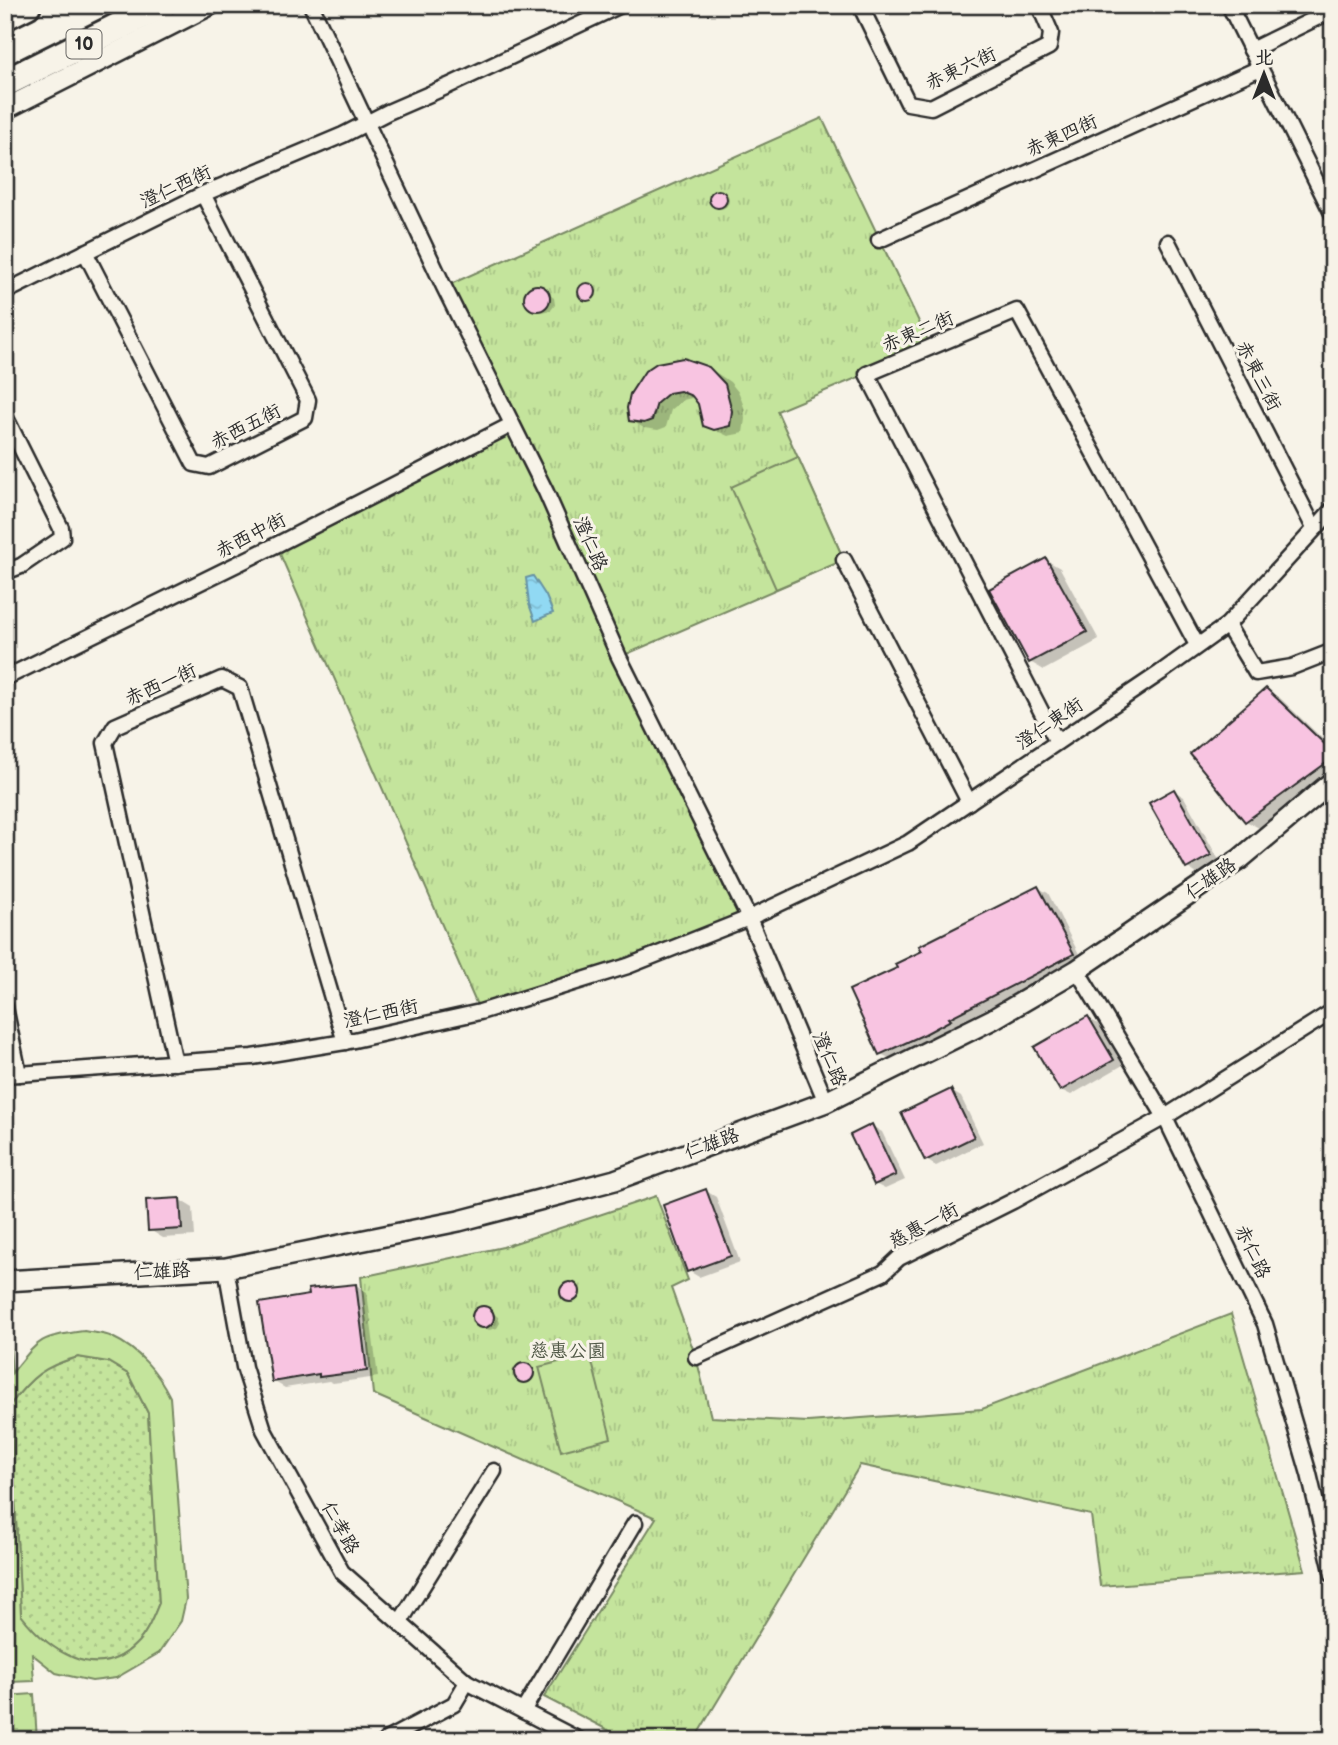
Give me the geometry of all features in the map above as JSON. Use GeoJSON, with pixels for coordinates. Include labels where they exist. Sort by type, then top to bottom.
{"type":"FeatureCollection","features":[{"type":"Feature","properties":{"kind":"highway"},"geometry":{"type":"LineString","coordinates":[[5,16],[27,5]]}},
{"type":"Feature","properties":{"kind":"highway","name":"10"},"geometry":{"type":"LineString","coordinates":[[5,83],[162,5]]}},
{"type":"Feature","properties":{"kind":"street"},"geometry":{"type":"LineString","coordinates":[[5,109],[210,5]]}},
{"type":"Feature","properties":{"kind":"street","name":"澄仁路"},"geometry":{"type":"LineString","coordinates":[[311,5],[546,492],[619,657],[749,918],[826,1102]]}},
{"type":"Feature","properties":{"kind":"street"},"geometry":{"type":"LineString","coordinates":[[366,123],[621,5]]}},
{"type":"Feature","properties":{"kind":"street","name":"赤東六街"},"geometry":{"type":"LineString","coordinates":[[860,5],[908,103],[931,107],[1049,47],[1051,33],[1039,5]]}},
{"type":"Feature","properties":{"kind":"street"},"geometry":{"type":"LineString","coordinates":[[1229,5],[1333,215]]}},
{"type":"Feature","properties":{"kind":"street"},"geometry":{"type":"LineString","coordinates":[[1251,50],[1333,10]]}},
{"type":"Feature","properties":{"kind":"street","name":"赤東四街"},"geometry":{"type":"LineString","coordinates":[[879,240],[1260,68]]}},
{"type":"Feature","properties":{"kind":"street","name":"澄仁西街"},"geometry":{"type":"LineString","coordinates":[[5,292],[203,194],[366,123]]}},
{"type":"Feature","properties":{"kind":"street","name":"赤西五街"},"geometry":{"type":"LineString","coordinates":[[85,252],[194,464],[209,467],[306,418],[308,400],[203,194]]}},
{"type":"Feature","properties":{"kind":"street","name":"赤東三街"},"geometry":{"type":"LineString","coordinates":[[1168,242],[1314,528]]}},
{"type":"Feature","properties":{"kind":"street","name":"赤東二街"},"geometry":{"type":"LineString","coordinates":[[1057,742],[866,374],[1017,311],[1197,646]]}},
{"type":"Feature","properties":{"kind":"street"},"geometry":{"type":"LineString","coordinates":[[5,416],[61,528],[62,538],[21,566],[5,572]]}},
{"type":"Feature","properties":{"kind":"street","name":"赤西中街"},"geometry":{"type":"LineString","coordinates":[[5,678],[512,425]]}},
{"type":"Feature","properties":{"kind":"street","name":"澄仁東街"},"geometry":{"type":"LineString","coordinates":[[749,918],[908,843],[1160,673],[1227,625],[1333,509]]}},
{"type":"Feature","properties":{"kind":"street"},"geometry":{"type":"LineString","coordinates":[[844,560],[969,802]]}},
{"type":"Feature","properties":{"kind":"street"},"geometry":{"type":"LineString","coordinates":[[1227,625],[1256,673],[1292,667],[1333,651]]}},
{"type":"Feature","properties":{"kind":"street","name":"赤西一街"},"geometry":{"type":"LineString","coordinates":[[175,1063],[105,743],[115,726],[222,679],[240,688],[345,1042]]}},
{"type":"Feature","properties":{"kind":"street","name":"仁雄路"},"geometry":{"type":"LineString","coordinates":[[5,1281],[226,1268],[460,1221],[615,1180],[826,1102],[993,1019],[1077,970],[1240,859],[1333,781]]}},
{"type":"Feature","properties":{"kind":"street","name":"澄仁西街"},"geometry":{"type":"LineString","coordinates":[[12,1074],[252,1057],[345,1042],[480,1012],[628,966],[749,918]]}},
{"type":"Feature","properties":{"kind":"street","name":"赤仁路"},"geometry":{"type":"LineString","coordinates":[[1077,970],[1165,1117],[1265,1324],[1309,1474],[1333,1575]]}},
{"type":"Feature","properties":{"kind":"street"},"geometry":{"type":"LineString","coordinates":[[5,1007],[12,1074]]}},
{"type":"Feature","properties":{"kind":"street","name":"慈惠一街"},"geometry":{"type":"LineString","coordinates":[[696,1357],[883,1273],[900,1258],[1013,1201],[1165,1117],[1333,1011]]}},
{"type":"Feature","properties":{"kind":"street","name":"仁孝路"},"geometry":{"type":"LineString","coordinates":[[226,1268],[244,1367],[264,1430],[342,1572],[467,1682],[579,1740]]}},
{"type":"Feature","properties":{"kind":"street"},"geometry":{"type":"LineString","coordinates":[[400,1622],[494,1471]]}},
{"type":"Feature","properties":{"kind":"street"},"geometry":{"type":"LineString","coordinates":[[523,1711],[635,1523]]}},
{"type":"Feature","properties":{"kind":"street"},"geometry":{"type":"LineString","coordinates":[[386,1740],[454,1704],[467,1682]]}},
{"type":"Feature","properties":{"kind":"green space"},"geometry":{"type":"Polygon","coordinates":[[[822,118],[931,347],[777,411],[844,560],[622,656],[749,918],[480,1012],[276,545],[511,426],[444,287],[822,118]]]}},
{"type":"Feature","properties":{"kind":"green space"},"geometry":{"type":"Polygon","coordinates":[[[798,457],[844,560],[776,589],[731,487],[798,457]]]}},
{"type":"Feature","properties":{"kind":"green space","name":"慈惠公園"},"geometry":{"type":"Polygon","coordinates":[[[656,1196],[688,1280],[671,1288],[696,1357],[711,1417],[808,1422],[982,1409],[1231,1314],[1305,1570],[1100,1586],[1091,1515],[860,1465],[694,1740],[627,1740],[544,1697],[656,1518],[373,1394],[361,1277],[503,1247],[656,1196]]]}},
{"type":"Feature","properties":{"kind":"green space"},"geometry":{"type":"Polygon","coordinates":[[[69,1333],[98,1333],[121,1342],[146,1362],[170,1397],[186,1599],[181,1621],[159,1653],[116,1678],[92,1681],[56,1673],[32,1654],[34,1681],[9,1682],[5,1628],[5,1335],[9,1334],[12,1373],[42,1341],[69,1333]],[[78,1357],[56,1364],[32,1380],[10,1405],[21,1615],[45,1640],[59,1650],[89,1662],[105,1662],[120,1656],[135,1645],[146,1631],[159,1603],[148,1413],[128,1374],[108,1362],[78,1357]]]}},
{"type":"Feature","properties":{"kind":"green space"},"geometry":{"type":"Polygon","coordinates":[[[590,1354],[611,1438],[561,1451],[539,1367],[590,1354]]]}},
{"type":"Feature","properties":{"kind":"green space"},"geometry":{"type":"Polygon","coordinates":[[[78,1357],[108,1362],[128,1374],[148,1413],[159,1603],[139,1641],[120,1657],[104,1662],[88,1662],[58,1650],[21,1615],[10,1405],[39,1374],[56,1364],[78,1357]]]}},
{"type":"Feature","properties":{"kind":"green space"},"geometry":{"type":"Polygon","coordinates":[[[34,1694],[37,1740],[5,1740],[5,1696],[34,1694]]]}},
{"type":"Feature","properties":{"kind":"water"},"geometry":{"type":"Polygon","coordinates":[[[533,576],[553,613],[535,621],[529,604],[526,578],[533,576]]]}},
{"type":"Feature","properties":{"kind":"building"},"geometry":{"type":"Polygon","coordinates":[[[714,190],[722,190],[727,199],[725,206],[714,208],[709,203],[709,195],[714,190]]]}},
{"type":"Feature","properties":{"kind":"building"},"geometry":{"type":"Polygon","coordinates":[[[583,283],[591,283],[596,292],[594,299],[583,301],[578,296],[578,288],[583,283]]]}},
{"type":"Feature","properties":{"kind":"building"},"geometry":{"type":"Polygon","coordinates":[[[537,285],[546,289],[550,298],[546,307],[537,311],[528,307],[524,298],[528,289],[537,285]]]}},
{"type":"Feature","properties":{"kind":"building"},"geometry":{"type":"Polygon","coordinates":[[[683,358],[709,367],[725,384],[732,411],[730,426],[714,430],[703,426],[698,404],[692,396],[680,391],[669,393],[657,403],[652,420],[644,423],[629,421],[627,408],[630,394],[645,371],[657,363],[683,358]]]}},
{"type":"Feature","properties":{"kind":"building"},"geometry":{"type":"Polygon","coordinates":[[[1046,558],[1087,632],[1029,663],[989,589],[1046,558]]]}},
{"type":"Feature","properties":{"kind":"building"},"geometry":{"type":"Polygon","coordinates":[[[1266,688],[1333,752],[1333,758],[1245,822],[1190,754],[1266,688]]]}},
{"type":"Feature","properties":{"kind":"building"},"geometry":{"type":"Polygon","coordinates":[[[1174,789],[1211,855],[1186,869],[1149,803],[1174,789]]]}},
{"type":"Feature","properties":{"kind":"building"},"geometry":{"type":"Polygon","coordinates":[[[1038,886],[1074,954],[949,1018],[951,1020],[925,1034],[879,1055],[849,990],[897,968],[895,964],[922,951],[919,946],[1038,886]]]}},
{"type":"Feature","properties":{"kind":"building"},"geometry":{"type":"Polygon","coordinates":[[[1088,1016],[1114,1060],[1060,1091],[1034,1047],[1088,1016]]]}},
{"type":"Feature","properties":{"kind":"building"},"geometry":{"type":"Polygon","coordinates":[[[951,1089],[974,1137],[925,1161],[901,1113],[951,1089]]]}},
{"type":"Feature","properties":{"kind":"building"},"geometry":{"type":"Polygon","coordinates":[[[872,1124],[896,1175],[874,1185],[850,1135],[872,1124]]]}},
{"type":"Feature","properties":{"kind":"building"},"geometry":{"type":"Polygon","coordinates":[[[706,1189],[731,1256],[687,1272],[663,1205],[706,1189]]]}},
{"type":"Feature","properties":{"kind":"building"},"geometry":{"type":"Polygon","coordinates":[[[180,1198],[182,1229],[148,1231],[146,1200],[180,1198]]]}},
{"type":"Feature","properties":{"kind":"building"},"geometry":{"type":"Polygon","coordinates":[[[570,1282],[577,1285],[580,1292],[577,1299],[570,1302],[563,1299],[560,1292],[563,1285],[570,1282]]]}},
{"type":"Feature","properties":{"kind":"building"},"geometry":{"type":"Polygon","coordinates":[[[356,1284],[367,1371],[319,1377],[319,1374],[272,1382],[259,1303],[309,1295],[308,1289],[356,1284]]]}},
{"type":"Feature","properties":{"kind":"building"},"geometry":{"type":"Polygon","coordinates":[[[483,1306],[491,1309],[494,1317],[491,1325],[483,1328],[475,1325],[472,1317],[475,1309],[483,1306]]]}},
{"type":"Feature","properties":{"kind":"building"},"geometry":{"type":"Polygon","coordinates":[[[524,1363],[531,1366],[534,1373],[531,1380],[524,1383],[517,1380],[514,1373],[517,1366],[524,1363]]]}}]}
